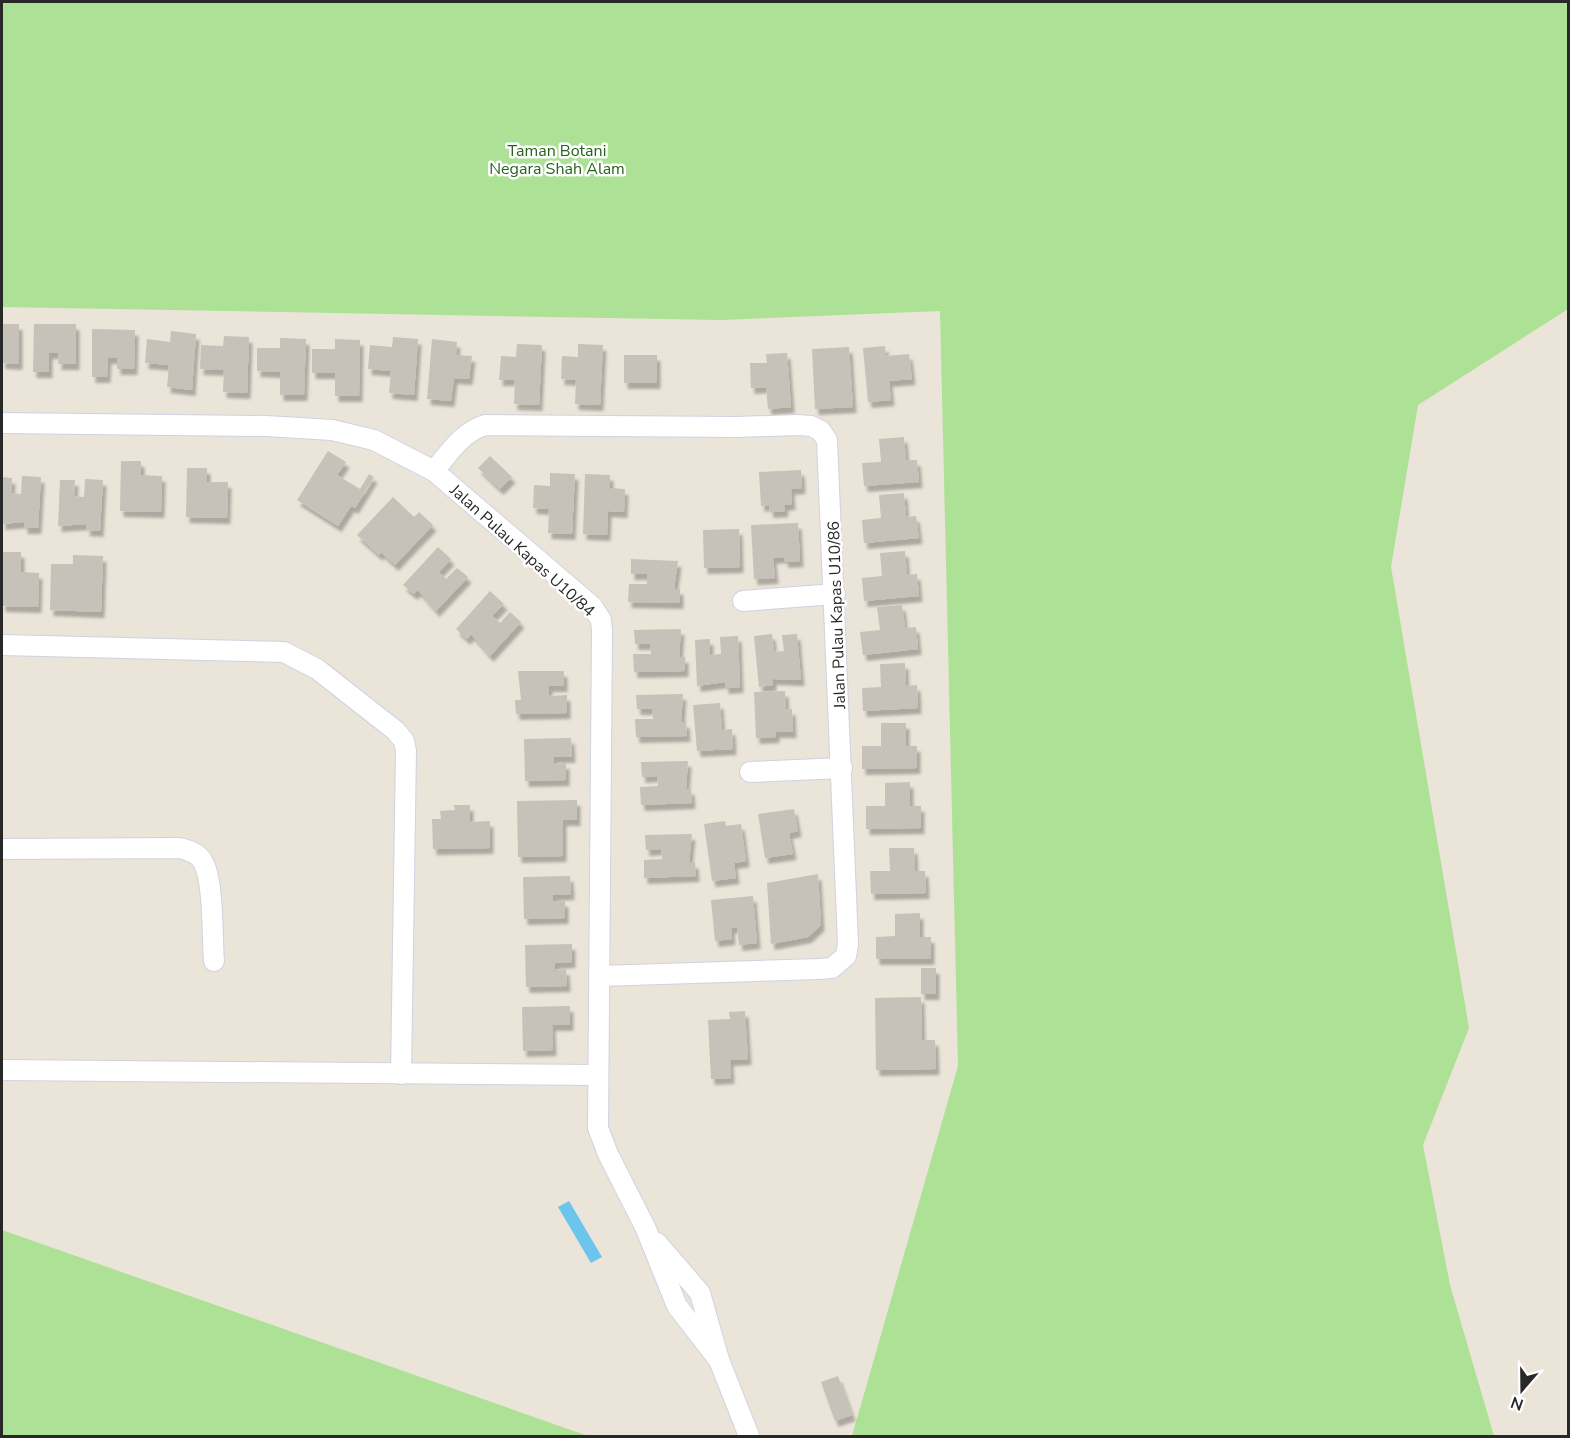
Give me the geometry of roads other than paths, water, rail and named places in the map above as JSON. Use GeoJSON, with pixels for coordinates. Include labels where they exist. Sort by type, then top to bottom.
{"type":"FeatureCollection","features":[{"type":"Feature","properties":{"kind":"street","name":"Jalan Pulau Kapas U10/84"},"geometry":{"type":"LineString","coordinates":[[2,423],[266,426],[332,430],[374,440],[434,471],[592,606],[601,620],[598,1128],[608,1154],[646,1229],[700,1293],[719,1360],[749,1437]]}},
{"type":"Feature","properties":{"kind":"street","name":"Jalan Pulau Kapas U10/86"},"geometry":{"type":"LineString","coordinates":[[434,471],[461,438],[472,429],[485,425],[811,426],[821,431],[829,450],[848,944],[846,956],[832,968],[599,976]]}},
{"type":"Feature","properties":{"kind":"street"},"geometry":{"type":"LineString","coordinates":[[743,601],[835,594]]}},
{"type":"Feature","properties":{"kind":"street"},"geometry":{"type":"LineString","coordinates":[[2,645],[284,652],[317,669],[396,731],[404,741],[406,751],[401,1074]]}},
{"type":"Feature","properties":{"kind":"street"},"geometry":{"type":"LineString","coordinates":[[750,772],[842,768]]}},
{"type":"Feature","properties":{"kind":"street"},"geometry":{"type":"LineString","coordinates":[[2,849],[180,848],[196,853],[204,863],[208,882],[214,961]]}},
{"type":"Feature","properties":{"kind":"street"},"geometry":{"type":"LineString","coordinates":[[2,1070],[598,1075]]}},
{"type":"Feature","properties":{"kind":"water"},"geometry":{"type":"Polygon","coordinates":[[[569,1201],[602,1257],[591,1263],[558,1207],[569,1201]]]}},
{"type":"Feature","properties":{"kind":"park label","name":"Taman Botani Negara Shah Alam"},"geometry":{"type":"Point","coordinates":[557,159]}}]}
